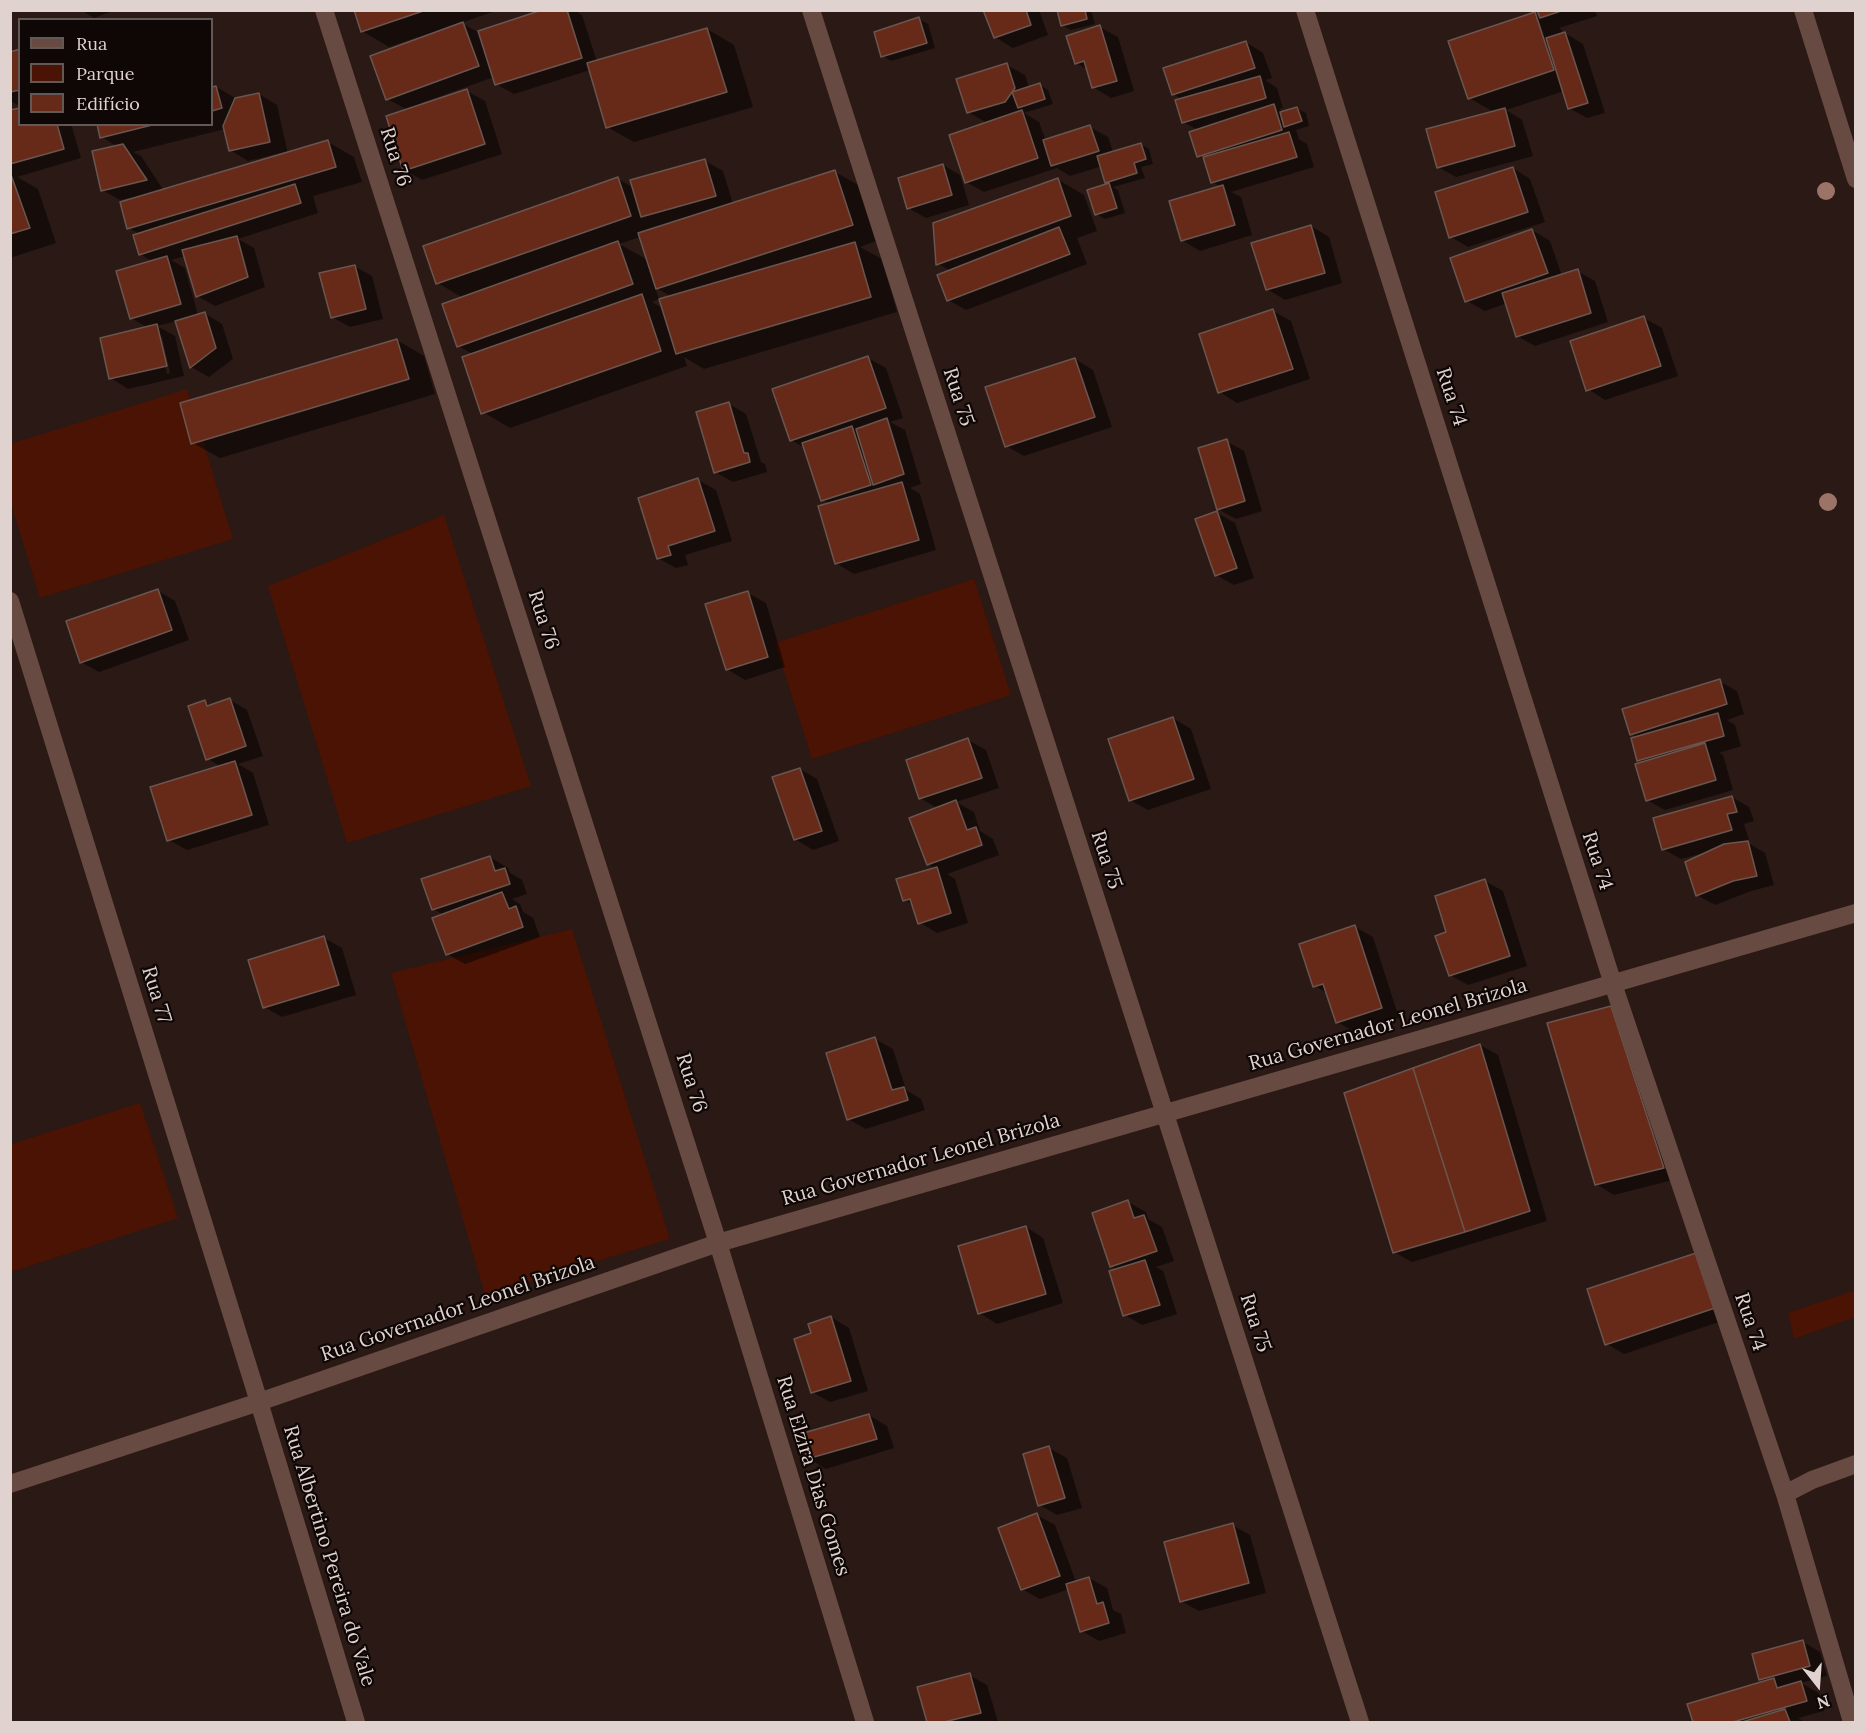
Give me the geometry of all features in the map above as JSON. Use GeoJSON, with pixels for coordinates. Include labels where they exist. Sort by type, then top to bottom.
{"type":"FeatureCollection","features":[{"type":"Feature","properties":{"kind":"street","name":"Rua 76"},"geometry":{"type":"LineString","coordinates":[[324,10],[718,1243]]}},
{"type":"Feature","properties":{"kind":"street","name":"Rua 75"},"geometry":{"type":"LineString","coordinates":[[811,10],[1360,1722]]}},
{"type":"Feature","properties":{"kind":"street","name":"Rua 74"},"geometry":{"type":"LineString","coordinates":[[1305,10],[1613,984],[1785,1494],[1852,1722]]}},
{"type":"Feature","properties":{"kind":"street"},"geometry":{"type":"LineString","coordinates":[[1803,10],[1856,179]]}},
{"type":"Feature","properties":{"kind":"street","name":"Rua 77"},"geometry":{"type":"LineString","coordinates":[[10,601],[259,1402]]}},
{"type":"Feature","properties":{"kind":"street","name":"Rua Governador Leonel Brizola"},"geometry":{"type":"LineString","coordinates":[[10,1484],[259,1402],[718,1243],[1856,913]]}},
{"type":"Feature","properties":{"kind":"street","name":"Rua Elzira Dias Gomes"},"geometry":{"type":"LineString","coordinates":[[718,1243],[865,1722]]}},
{"type":"Feature","properties":{"kind":"street","name":"Rua Albertino Pereira do Vale"},"geometry":{"type":"LineString","coordinates":[[259,1402],[356,1722]]}},
{"type":"Feature","properties":{"kind":"street"},"geometry":{"type":"LineString","coordinates":[[1785,1494],[1812,1480],[1856,1464]]}},
{"type":"Feature","properties":{"kind":"green space"},"geometry":{"type":"Polygon","coordinates":[[[187,389],[233,539],[40,598],[11,504],[10,444],[187,389]]]}},
{"type":"Feature","properties":{"kind":"green space"},"geometry":{"type":"Polygon","coordinates":[[[444,515],[531,786],[347,843],[268,586],[444,515]]]}},
{"type":"Feature","properties":{"kind":"green space"},"geometry":{"type":"Polygon","coordinates":[[[974,579],[1011,695],[812,759],[775,643],[974,579]]]}},
{"type":"Feature","properties":{"kind":"green space"},"geometry":{"type":"Polygon","coordinates":[[[572,929],[670,1239],[485,1295],[391,973],[572,929]]]}},
{"type":"Feature","properties":{"kind":"green space"},"geometry":{"type":"Polygon","coordinates":[[[140,1103],[178,1218],[11,1272],[11,1144],[140,1103]]]}},
{"type":"Feature","properties":{"kind":"green space"},"geometry":{"type":"Polygon","coordinates":[[[1855,1290],[1855,1317],[1794,1339],[1788,1313],[1855,1290]]]}},
{"type":"Feature","properties":{"kind":"building"},"geometry":{"type":"Polygon","coordinates":[[[354,10],[426,10],[361,32],[354,10]]]}},
{"type":"Feature","properties":{"kind":"building"},"geometry":{"type":"Polygon","coordinates":[[[542,10],[567,10],[582,58],[495,85],[478,31],[542,10]]]}},
{"type":"Feature","properties":{"kind":"building"},"geometry":{"type":"Polygon","coordinates":[[[983,10],[1026,10],[1031,25],[994,38],[983,10]]]}},
{"type":"Feature","properties":{"kind":"building"},"geometry":{"type":"Polygon","coordinates":[[[1057,10],[1085,10],[1087,19],[1061,26],[1057,10]]]}},
{"type":"Feature","properties":{"kind":"building"},"geometry":{"type":"Polygon","coordinates":[[[1537,10],[1564,10],[1540,18],[1537,10]]]}},
{"type":"Feature","properties":{"kind":"building"},"geometry":{"type":"Polygon","coordinates":[[[1535,12],[1554,70],[1468,99],[1448,41],[1535,12]]]}},
{"type":"Feature","properties":{"kind":"building"},"geometry":{"type":"Polygon","coordinates":[[[919,17],[927,43],[881,57],[874,32],[919,17]]]}},
{"type":"Feature","properties":{"kind":"building"},"geometry":{"type":"Polygon","coordinates":[[[463,22],[479,66],[386,100],[370,56],[463,22]]]}},
{"type":"Feature","properties":{"kind":"building"},"geometry":{"type":"Polygon","coordinates":[[[1100,25],[1117,81],[1092,88],[1084,61],[1075,64],[1066,36],[1100,25]]]}},
{"type":"Feature","properties":{"kind":"building"},"geometry":{"type":"Polygon","coordinates":[[[707,28],[727,92],[606,128],[587,63],[707,28]]]}},
{"type":"Feature","properties":{"kind":"building"},"geometry":{"type":"Polygon","coordinates":[[[1565,32],[1588,103],[1568,109],[1546,38],[1565,32]]]}},
{"type":"Feature","properties":{"kind":"building"},"geometry":{"type":"Polygon","coordinates":[[[1246,41],[1255,68],[1172,95],[1163,68],[1246,41]]]}},
{"type":"Feature","properties":{"kind":"building"},"geometry":{"type":"Polygon","coordinates":[[[18,50],[18,90],[10,92],[10,52],[18,50]]]}},
{"type":"Feature","properties":{"kind":"building"},"geometry":{"type":"Polygon","coordinates":[[[1007,63],[1015,88],[1005,102],[967,113],[956,79],[1007,63]]]}},
{"type":"Feature","properties":{"kind":"building"},"geometry":{"type":"Polygon","coordinates":[[[1260,76],[1266,98],[1182,123],[1175,100],[1260,76]]]}},
{"type":"Feature","properties":{"kind":"building"},"geometry":{"type":"Polygon","coordinates":[[[1040,83],[1045,99],[1018,108],[1012,92],[1040,83]]]}},
{"type":"Feature","properties":{"kind":"building"},"geometry":{"type":"Polygon","coordinates":[[[216,86],[222,108],[213,111],[213,87],[216,86]]]}},
{"type":"Feature","properties":{"kind":"building"},"geometry":{"type":"Polygon","coordinates":[[[467,89],[485,144],[403,171],[386,116],[467,89]]]}},
{"type":"Feature","properties":{"kind":"building"},"geometry":{"type":"Polygon","coordinates":[[[259,93],[270,142],[229,151],[223,126],[235,98],[259,93]]]}},
{"type":"Feature","properties":{"kind":"building"},"geometry":{"type":"Polygon","coordinates":[[[1274,104],[1282,130],[1197,157],[1189,132],[1274,104]]]}},
{"type":"Feature","properties":{"kind":"building"},"geometry":{"type":"Polygon","coordinates":[[[1297,107],[1302,121],[1284,127],[1280,112],[1297,107]]]}},
{"type":"Feature","properties":{"kind":"building"},"geometry":{"type":"Polygon","coordinates":[[[18,108],[18,126],[58,126],[64,149],[10,164],[10,110],[18,108]]]}},
{"type":"Feature","properties":{"kind":"building"},"geometry":{"type":"Polygon","coordinates":[[[1505,108],[1515,146],[1437,168],[1426,129],[1505,108]]]}},
{"type":"Feature","properties":{"kind":"building"},"geometry":{"type":"Polygon","coordinates":[[[1022,110],[1038,158],[965,183],[949,135],[1022,110]]]}},
{"type":"Feature","properties":{"kind":"building"},"geometry":{"type":"Polygon","coordinates":[[[1090,125],[1099,151],[1051,166],[1043,140],[1090,125]]]}},
{"type":"Feature","properties":{"kind":"building"},"geometry":{"type":"Polygon","coordinates":[[[97,126],[148,126],[100,138],[97,126]]]}},
{"type":"Feature","properties":{"kind":"building"},"geometry":{"type":"Polygon","coordinates":[[[1289,132],[1297,157],[1211,183],[1203,157],[1289,132]]]}},
{"type":"Feature","properties":{"kind":"building"},"geometry":{"type":"Polygon","coordinates":[[[328,140],[336,167],[127,229],[120,202],[328,140]]]}},
{"type":"Feature","properties":{"kind":"building"},"geometry":{"type":"Polygon","coordinates":[[[1141,143],[1146,159],[1134,163],[1137,173],[1105,183],[1097,156],[1141,143]]]}},
{"type":"Feature","properties":{"kind":"building"},"geometry":{"type":"Polygon","coordinates":[[[123,144],[147,180],[101,191],[92,151],[123,144]]]}},
{"type":"Feature","properties":{"kind":"building"},"geometry":{"type":"Polygon","coordinates":[[[705,159],[716,196],[641,217],[630,180],[705,159]]]}},
{"type":"Feature","properties":{"kind":"building"},"geometry":{"type":"Polygon","coordinates":[[[943,164],[952,195],[907,209],[898,178],[943,164]]]}},
{"type":"Feature","properties":{"kind":"building"},"geometry":{"type":"Polygon","coordinates":[[[1513,167],[1528,212],[1449,238],[1435,192],[1513,167]]]}},
{"type":"Feature","properties":{"kind":"building"},"geometry":{"type":"Polygon","coordinates":[[[835,170],[853,225],[656,289],[638,233],[835,170]]]}},
{"type":"Feature","properties":{"kind":"building"},"geometry":{"type":"Polygon","coordinates":[[[10,172],[30,228],[10,234],[10,172]]]}},
{"type":"Feature","properties":{"kind":"building"},"geometry":{"type":"Polygon","coordinates":[[[618,177],[631,216],[436,284],[423,246],[618,177]]]}},
{"type":"Feature","properties":{"kind":"building"},"geometry":{"type":"Polygon","coordinates":[[[1058,178],[1071,216],[936,265],[933,223],[1058,178]]]}},
{"type":"Feature","properties":{"kind":"building"},"geometry":{"type":"Polygon","coordinates":[[[1109,183],[1117,208],[1095,215],[1087,190],[1109,183]]]}},
{"type":"Feature","properties":{"kind":"building"},"geometry":{"type":"Polygon","coordinates":[[[295,184],[301,203],[139,255],[133,235],[295,184]]]}},
{"type":"Feature","properties":{"kind":"building"},"geometry":{"type":"Polygon","coordinates":[[[1223,185],[1235,225],[1181,241],[1169,201],[1223,185]]]}},
{"type":"Feature","properties":{"kind":"building"},"geometry":{"type":"Polygon","coordinates":[[[1311,225],[1325,273],[1266,290],[1251,243],[1311,225]]]}},
{"type":"Feature","properties":{"kind":"building"},"geometry":{"type":"Polygon","coordinates":[[[1059,227],[1070,254],[947,301],[937,275],[1059,227]]]}},
{"type":"Feature","properties":{"kind":"building"},"geometry":{"type":"Polygon","coordinates":[[[1532,229],[1548,273],[1465,302],[1450,258],[1532,229]]]}},
{"type":"Feature","properties":{"kind":"building"},"geometry":{"type":"Polygon","coordinates":[[[237,236],[248,277],[196,297],[182,250],[237,236]]]}},
{"type":"Feature","properties":{"kind":"building"},"geometry":{"type":"Polygon","coordinates":[[[618,241],[633,284],[457,347],[442,304],[618,241]]]}},
{"type":"Feature","properties":{"kind":"building"},"geometry":{"type":"Polygon","coordinates":[[[855,242],[871,297],[676,354],[659,299],[855,242]]]}},
{"type":"Feature","properties":{"kind":"building"},"geometry":{"type":"Polygon","coordinates":[[[167,256],[181,304],[130,319],[116,271],[167,256]]]}},
{"type":"Feature","properties":{"kind":"building"},"geometry":{"type":"Polygon","coordinates":[[[355,265],[366,309],[331,318],[319,273],[355,265]]]}},
{"type":"Feature","properties":{"kind":"building"},"geometry":{"type":"Polygon","coordinates":[[[1578,269],[1591,313],[1516,337],[1502,293],[1578,269]]]}},
{"type":"Feature","properties":{"kind":"building"},"geometry":{"type":"Polygon","coordinates":[[[642,294],[661,351],[481,414],[462,357],[642,294]]]}},
{"type":"Feature","properties":{"kind":"building"},"geometry":{"type":"Polygon","coordinates":[[[1273,309],[1293,369],[1218,393],[1199,334],[1273,309]]]}},
{"type":"Feature","properties":{"kind":"building"},"geometry":{"type":"Polygon","coordinates":[[[205,312],[216,348],[190,368],[175,321],[205,312]]]}},
{"type":"Feature","properties":{"kind":"building"},"geometry":{"type":"Polygon","coordinates":[[[1644,316],[1661,366],[1586,391],[1570,341],[1644,316]]]}},
{"type":"Feature","properties":{"kind":"building"},"geometry":{"type":"Polygon","coordinates":[[[157,324],[167,366],[109,379],[100,338],[157,324]]]}},
{"type":"Feature","properties":{"kind":"building"},"geometry":{"type":"Polygon","coordinates":[[[397,339],[409,379],[191,444],[180,403],[397,339]]]}},
{"type":"Feature","properties":{"kind":"building"},"geometry":{"type":"Polygon","coordinates":[[[868,356],[886,408],[790,441],[772,389],[868,356]]]}},
{"type":"Feature","properties":{"kind":"building"},"geometry":{"type":"Polygon","coordinates":[[[1075,358],[1095,417],[1005,447],[985,387],[1075,358]]]}},
{"type":"Feature","properties":{"kind":"building"},"geometry":{"type":"Polygon","coordinates":[[[729,402],[744,453],[748,453],[750,462],[714,473],[696,412],[729,402]]]}},
{"type":"Feature","properties":{"kind":"building"},"geometry":{"type":"Polygon","coordinates":[[[887,418],[904,474],[873,485],[856,429],[887,418]]]}},
{"type":"Feature","properties":{"kind":"building"},"geometry":{"type":"Polygon","coordinates":[[[852,426],[871,485],[821,501],[802,443],[852,426]]]}},
{"type":"Feature","properties":{"kind":"building"},"geometry":{"type":"Polygon","coordinates":[[[1227,439],[1245,501],[1217,510],[1198,448],[1227,439]]]}},
{"type":"Feature","properties":{"kind":"building"},"geometry":{"type":"Polygon","coordinates":[[[698,478],[715,531],[668,546],[671,555],[657,559],[638,498],[698,478]]]}},
{"type":"Feature","properties":{"kind":"building"},"geometry":{"type":"Polygon","coordinates":[[[902,482],[919,540],[835,564],[818,506],[902,482]]]}},
{"type":"Feature","properties":{"kind":"building"},"geometry":{"type":"Polygon","coordinates":[[[1217,511],[1237,568],[1215,576],[1195,519],[1217,511]]]}},
{"type":"Feature","properties":{"kind":"building"},"geometry":{"type":"Polygon","coordinates":[[[158,589],[172,630],[80,663],[66,621],[158,589]]]}},
{"type":"Feature","properties":{"kind":"building"},"geometry":{"type":"Polygon","coordinates":[[[748,591],[768,657],[726,670],[705,604],[748,591]]]}},
{"type":"Feature","properties":{"kind":"building"},"geometry":{"type":"Polygon","coordinates":[[[1720,679],[1727,704],[1630,735],[1622,709],[1720,679]]]}},
{"type":"Feature","properties":{"kind":"building"},"geometry":{"type":"Polygon","coordinates":[[[230,698],[246,746],[206,760],[188,706],[205,700],[207,706],[230,698]]]}},
{"type":"Feature","properties":{"kind":"building"},"geometry":{"type":"Polygon","coordinates":[[[1718,713],[1724,736],[1637,761],[1631,738],[1718,713]]]}},
{"type":"Feature","properties":{"kind":"building"},"geometry":{"type":"Polygon","coordinates":[[[1173,717],[1194,779],[1129,801],[1108,739],[1173,717]]]}},
{"type":"Feature","properties":{"kind":"building"},"geometry":{"type":"Polygon","coordinates":[[[968,738],[982,778],[919,799],[906,760],[968,738]]]}},
{"type":"Feature","properties":{"kind":"building"},"geometry":{"type":"Polygon","coordinates":[[[1705,743],[1716,780],[1646,801],[1635,764],[1705,743]]]}},
{"type":"Feature","properties":{"kind":"building"},"geometry":{"type":"Polygon","coordinates":[[[235,761],[252,815],[167,841],[150,787],[235,761]]]}},
{"type":"Feature","properties":{"kind":"building"},"geometry":{"type":"Polygon","coordinates":[[[800,768],[822,831],[794,840],[772,777],[800,768]]]}},
{"type":"Feature","properties":{"kind":"building"},"geometry":{"type":"Polygon","coordinates":[[[1732,796],[1737,812],[1727,814],[1732,830],[1662,850],[1653,818],[1732,796]]]}},
{"type":"Feature","properties":{"kind":"building"},"geometry":{"type":"Polygon","coordinates":[[[956,800],[967,830],[976,827],[982,845],[927,865],[909,818],[956,800]]]}},
{"type":"Feature","properties":{"kind":"building"},"geometry":{"type":"Polygon","coordinates":[[[1748,841],[1757,876],[1733,881],[1696,896],[1685,862],[1724,844],[1748,841]]]}},
{"type":"Feature","properties":{"kind":"building"},"geometry":{"type":"Polygon","coordinates":[[[490,856],[495,871],[505,868],[510,884],[432,910],[421,879],[490,856]]]}},
{"type":"Feature","properties":{"kind":"building"},"geometry":{"type":"Polygon","coordinates":[[[937,867],[951,913],[918,924],[910,899],[903,901],[896,879],[937,867]]]}},
{"type":"Feature","properties":{"kind":"building"},"geometry":{"type":"Polygon","coordinates":[[[1485,879],[1510,956],[1449,976],[1435,936],[1446,932],[1435,896],[1485,879]]]}},
{"type":"Feature","properties":{"kind":"building"},"geometry":{"type":"Polygon","coordinates":[[[502,892],[509,909],[516,906],[523,927],[446,955],[432,918],[502,892]]]}},
{"type":"Feature","properties":{"kind":"building"},"geometry":{"type":"Polygon","coordinates":[[[1355,925],[1382,1008],[1336,1023],[1323,984],[1313,987],[1299,944],[1355,925]]]}},
{"type":"Feature","properties":{"kind":"building"},"geometry":{"type":"Polygon","coordinates":[[[324,936],[339,985],[263,1008],[248,960],[324,936]]]}},
{"type":"Feature","properties":{"kind":"building"},"geometry":{"type":"Polygon","coordinates":[[[1611,1006],[1664,1168],[1595,1185],[1547,1023],[1611,1006]]]}},
{"type":"Feature","properties":{"kind":"building"},"geometry":{"type":"Polygon","coordinates":[[[875,1037],[892,1090],[904,1087],[908,1100],[847,1120],[826,1053],[875,1037]]]}},
{"type":"Feature","properties":{"kind":"building"},"geometry":{"type":"Polygon","coordinates":[[[1480,1044],[1530,1211],[1465,1232],[1413,1068],[1480,1044]]]}},
{"type":"Feature","properties":{"kind":"building"},"geometry":{"type":"Polygon","coordinates":[[[1413,1068],[1465,1232],[1393,1253],[1344,1093],[1413,1068]]]}},
{"type":"Feature","properties":{"kind":"building"},"geometry":{"type":"Polygon","coordinates":[[[1128,1200],[1134,1218],[1144,1215],[1157,1251],[1110,1267],[1092,1213],[1128,1200]]]}},
{"type":"Feature","properties":{"kind":"building"},"geometry":{"type":"Polygon","coordinates":[[[1026,1226],[1046,1294],[978,1314],[958,1246],[1026,1226]]]}},
{"type":"Feature","properties":{"kind":"building"},"geometry":{"type":"Polygon","coordinates":[[[1696,1253],[1715,1308],[1605,1345],[1587,1289],[1696,1253]]]}},
{"type":"Feature","properties":{"kind":"building"},"geometry":{"type":"Polygon","coordinates":[[[1145,1260],[1160,1305],[1123,1316],[1109,1271],[1145,1260]]]}},
{"type":"Feature","properties":{"kind":"building"},"geometry":{"type":"Polygon","coordinates":[[[831,1316],[851,1381],[811,1393],[794,1339],[811,1333],[808,1324],[831,1316]]]}},
{"type":"Feature","properties":{"kind":"building"},"geometry":{"type":"Polygon","coordinates":[[[869,1414],[877,1439],[807,1459],[800,1434],[869,1414]]]}},
{"type":"Feature","properties":{"kind":"building"},"geometry":{"type":"Polygon","coordinates":[[[1049,1446],[1065,1498],[1038,1506],[1023,1454],[1049,1446]]]}},
{"type":"Feature","properties":{"kind":"building"},"geometry":{"type":"Polygon","coordinates":[[[1037,1513],[1060,1576],[1021,1590],[998,1528],[1037,1513]]]}},
{"type":"Feature","properties":{"kind":"building"},"geometry":{"type":"Polygon","coordinates":[[[1233,1523],[1249,1583],[1180,1602],[1164,1542],[1233,1523]]]}},
{"type":"Feature","properties":{"kind":"building"},"geometry":{"type":"Polygon","coordinates":[[[1089,1577],[1097,1604],[1103,1602],[1109,1623],[1080,1632],[1066,1584],[1089,1577]]]}},
{"type":"Feature","properties":{"kind":"building"},"geometry":{"type":"Polygon","coordinates":[[[1803,1640],[1810,1666],[1759,1680],[1752,1654],[1803,1640]]]}},
{"type":"Feature","properties":{"kind":"building"},"geometry":{"type":"Polygon","coordinates":[[[970,1673],[981,1713],[944,1722],[927,1722],[917,1687],[970,1673]]]}},
{"type":"Feature","properties":{"kind":"building"},"geometry":{"type":"Polygon","coordinates":[[[1774,1678],[1777,1688],[1801,1681],[1807,1701],[1733,1722],[1693,1722],[1687,1704],[1774,1678]]]}},
{"type":"Feature","properties":{"kind":"building"},"geometry":{"type":"Polygon","coordinates":[[[1785,1709],[1790,1722],[1742,1722],[1785,1709]]]}}]}
